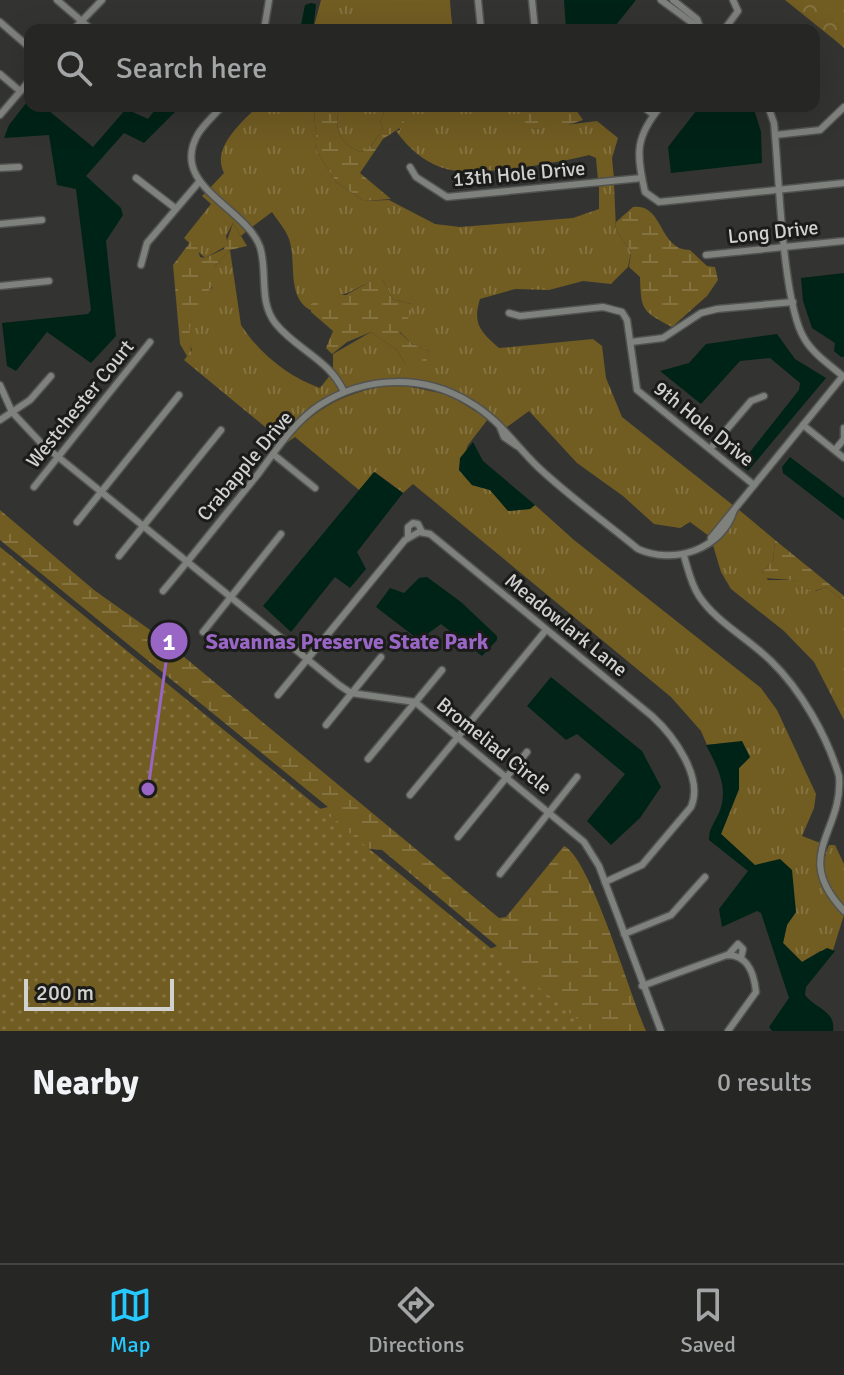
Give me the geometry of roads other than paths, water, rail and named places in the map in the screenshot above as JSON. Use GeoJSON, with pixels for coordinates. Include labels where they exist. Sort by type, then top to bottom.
{"type":"FeatureCollection","features":[{"type":"Feature","properties":{"kind":"street"},"geometry":{"type":"LineString","coordinates":[[57,0],[85,24]]}},
{"type":"Feature","properties":{"kind":"street"},"geometry":{"type":"LineString","coordinates":[[79,24],[102,0]]}},
{"type":"Feature","properties":{"kind":"street"},"geometry":{"type":"LineString","coordinates":[[265,24],[269,0]]}},
{"type":"Feature","properties":{"kind":"street"},"geometry":{"type":"LineString","coordinates":[[478,0],[480,24]]}},
{"type":"Feature","properties":{"kind":"street"},"geometry":{"type":"LineString","coordinates":[[532,0],[534,24]]}},
{"type":"Feature","properties":{"kind":"street"},"geometry":{"type":"LineString","coordinates":[[661,0],[694,24]]}},
{"type":"Feature","properties":{"kind":"street"},"geometry":{"type":"LineString","coordinates":[[673,0],[699,24]]}},
{"type":"Feature","properties":{"kind":"street"},"geometry":{"type":"LineString","coordinates":[[728,24],[738,11],[733,0]]}},
{"type":"Feature","properties":{"kind":"street"},"geometry":{"type":"LineString","coordinates":[[0,22],[24,43]]}},
{"type":"Feature","properties":{"kind":"street"},"geometry":{"type":"LineString","coordinates":[[0,74],[20,91]]}},
{"type":"Feature","properties":{"kind":"street"},"geometry":{"type":"LineString","coordinates":[[0,115],[24,87]]}},
{"type":"Feature","properties":{"kind":"street"},"geometry":{"type":"LineString","coordinates":[[775,135],[820,130],[844,107]]}},
{"type":"Feature","properties":{"kind":"street"},"geometry":{"type":"LineString","coordinates":[[217,112],[198,134],[193,150],[193,165],[199,182],[242,219],[257,240],[263,261],[268,311],[277,325],[322,361],[344,392]]}},
{"type":"Feature","properties":{"kind":"street"},"geometry":{"type":"LineString","coordinates":[[650,112],[654,115]]}},
{"type":"Feature","properties":{"kind":"street"},"geometry":{"type":"LineString","coordinates":[[656,112],[639,137],[645,192],[659,202],[781,192],[844,183]]}},
{"type":"Feature","properties":{"kind":"street"},"geometry":{"type":"LineString","coordinates":[[769,112],[775,135],[786,249],[798,325],[807,344],[843,376],[711,538],[684,556],[700,598],[772,662],[799,695],[839,774],[842,807],[824,850],[821,866],[827,889],[844,911]]}},
{"type":"Feature","properties":{"kind":"street"},"geometry":{"type":"LineString","coordinates":[[0,168],[19,167]]}},
{"type":"Feature","properties":{"kind":"street","name":"13th Hole Drive"},"geometry":{"type":"LineString","coordinates":[[410,167],[416,177],[447,197],[642,178]]}},
{"type":"Feature","properties":{"kind":"street"},"geometry":{"type":"LineString","coordinates":[[136,178],[175,208]]}},
{"type":"Feature","properties":{"kind":"street"},"geometry":{"type":"LineString","coordinates":[[141,265],[144,246],[199,182]]}},
{"type":"Feature","properties":{"kind":"street"},"geometry":{"type":"LineString","coordinates":[[0,224],[42,220]]}},
{"type":"Feature","properties":{"kind":"street","name":"Long Drive"},"geometry":{"type":"LineString","coordinates":[[706,255],[844,241]]}},
{"type":"Feature","properties":{"kind":"street"},"geometry":{"type":"LineString","coordinates":[[0,286],[49,281]]}},
{"type":"Feature","properties":{"kind":"street"},"geometry":{"type":"LineString","coordinates":[[631,342],[663,338],[701,313],[717,309],[793,302]]}},
{"type":"Feature","properties":{"kind":"street","name":"9th Hole Drive"},"geometry":{"type":"LineString","coordinates":[[509,313],[520,316],[615,307],[627,320],[637,390],[754,485]]}},
{"type":"Feature","properties":{"kind":"street","name":"Westchester Court"},"geometry":{"type":"LineString","coordinates":[[34,487],[150,342]]}},
{"type":"Feature","properties":{"kind":"street"},"geometry":{"type":"LineString","coordinates":[[0,420],[30,400],[51,376]]}},
{"type":"Feature","properties":{"kind":"street","name":"Crabapple Drive"},"geometry":{"type":"LineString","coordinates":[[163,591],[273,454],[317,407],[344,392],[397,381],[423,384],[471,402],[517,446],[638,549],[667,557],[684,556]]}},
{"type":"Feature","properties":{"kind":"street","name":"Bromeliad Circle"},"geometry":{"type":"LineString","coordinates":[[0,385],[12,412],[25,428],[307,661],[351,693],[415,702],[584,842],[605,882],[661,1031]]}},
{"type":"Feature","properties":{"kind":"street"},"geometry":{"type":"LineString","coordinates":[[77,522],[179,395]]}},
{"type":"Feature","properties":{"kind":"street"},"geometry":{"type":"LineString","coordinates":[[710,449],[751,401],[764,396]]}},
{"type":"Feature","properties":{"kind":"street"},"geometry":{"type":"LineString","coordinates":[[803,425],[844,458]]}},
{"type":"Feature","properties":{"kind":"street"},"geometry":{"type":"LineString","coordinates":[[835,450],[844,439],[844,428]]}},
{"type":"Feature","properties":{"kind":"street"},"geometry":{"type":"LineString","coordinates":[[119,556],[221,430]]}},
{"type":"Feature","properties":{"kind":"street"},"geometry":{"type":"LineString","coordinates":[[273,454],[315,488]]}},
{"type":"Feature","properties":{"kind":"street","name":"Meadowlark Lane"},"geometry":{"type":"LineString","coordinates":[[278,695],[408,538],[422,532],[436,538],[659,723],[693,779],[695,797],[691,807],[650,858],[629,873],[605,882]]}},
{"type":"Feature","properties":{"kind":"street"},"geometry":{"type":"LineString","coordinates":[[203,632],[281,534]]}},
{"type":"Feature","properties":{"kind":"street"},"geometry":{"type":"LineString","coordinates":[[410,795],[546,630]]}},
{"type":"Feature","properties":{"kind":"street"},"geometry":{"type":"LineString","coordinates":[[326,725],[381,657]]}},
{"type":"Feature","properties":{"kind":"street"},"geometry":{"type":"LineString","coordinates":[[368,759],[442,670]]}},
{"type":"Feature","properties":{"kind":"street"},"geometry":{"type":"LineString","coordinates":[[458,837],[527,752]]}},
{"type":"Feature","properties":{"kind":"street"},"geometry":{"type":"LineString","coordinates":[[500,874],[577,777]]}},
{"type":"Feature","properties":{"kind":"street"},"geometry":{"type":"LineString","coordinates":[[624,934],[671,915],[705,877]]}},
{"type":"Feature","properties":{"kind":"street"},"geometry":{"type":"LineString","coordinates":[[642,986],[728,955],[741,958],[751,972],[755,995],[728,1031]]}},
{"type":"Feature","properties":{"kind":"place","name":"Savannas Preserve State Park"},"geometry":{"type":"Point","coordinates":[148,789]}}]}
